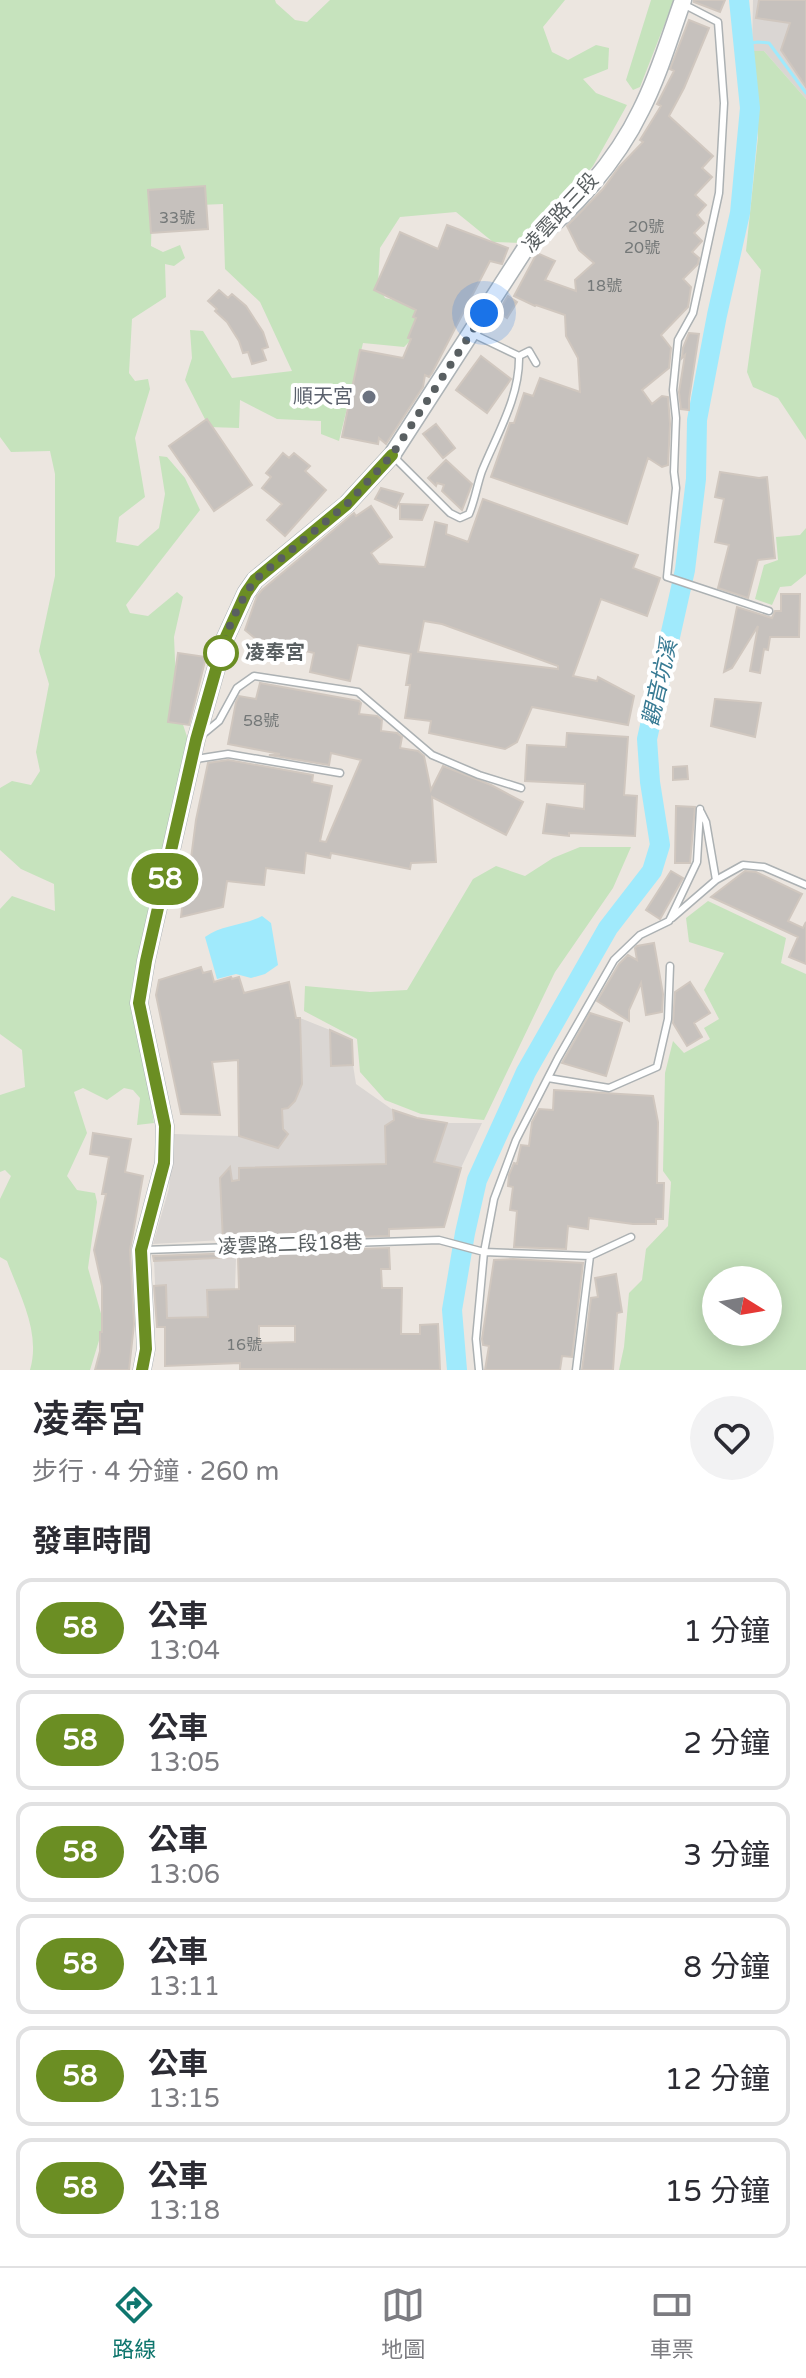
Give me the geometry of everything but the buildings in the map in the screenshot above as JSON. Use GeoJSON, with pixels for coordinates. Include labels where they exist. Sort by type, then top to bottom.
{"type":"FeatureCollection","features":[{"type":"Feature","properties":{"kind":"street","name":"凌雲路三段"},"geometry":{"type":"LineString","coordinates":[[142,1370],[146,1349],[141,1250],[164,1163],[165,1126],[139,1003],[196,740],[224,641],[255,580],[347,504],[392,455],[527,246],[557,222],[625,138],[647,96],[682,2]]}},
{"type":"Feature","properties":{"kind":"lane"},"geometry":{"type":"LineString","coordinates":[[682,2],[718,22],[724,103],[719,193],[693,313],[678,340],[673,390],[676,488],[667,577],[769,611]]}},
{"type":"Feature","properties":{"kind":"lane"},"geometry":{"type":"LineString","coordinates":[[471,333],[519,356]]}},
{"type":"Feature","properties":{"kind":"lane"},"geometry":{"type":"LineString","coordinates":[[392,455],[450,513],[460,518],[469,514],[516,389],[519,356],[529,351],[536,363]]}},
{"type":"Feature","properties":{"kind":"lane"},"geometry":{"type":"LineString","coordinates":[[196,740],[219,721],[237,688],[254,676],[358,692],[432,755],[479,775],[521,788]]}},
{"type":"Feature","properties":{"kind":"lane"},"geometry":{"type":"LineString","coordinates":[[192,759],[228,754],[340,773]]}},
{"type":"Feature","properties":{"kind":"lane"},"geometry":{"type":"LineString","coordinates":[[669,921],[697,862],[700,809],[706,822],[716,880]]}},
{"type":"Feature","properties":{"kind":"lane"},"geometry":{"type":"LineString","coordinates":[[479,1370],[476,1339],[484,1252],[494,1199],[516,1140],[614,960],[640,935],[669,921],[716,880],[743,865],[764,867],[806,885]]}},
{"type":"Feature","properties":{"kind":"lane"},"geometry":{"type":"LineString","coordinates":[[548,1078],[609,1088],[657,1067],[668,1019],[670,966]]}},
{"type":"Feature","properties":{"kind":"lane"},"geometry":{"type":"LineString","coordinates":[[484,1252],[590,1256],[631,1237]]}},
{"type":"Feature","properties":{"kind":"lane","name":"凌雲路二段18巷"},"geometry":{"type":"LineString","coordinates":[[141,1250],[439,1240],[484,1252]]}},
{"type":"Feature","properties":{"kind":"lane"},"geometry":{"type":"LineString","coordinates":[[576,1370],[590,1256]]}},
{"type":"Feature","properties":{"kind":"shaded area"},"geometry":{"type":"Polygon","coordinates":[[[753,0],[806,0],[806,99],[764,51],[752,51],[753,0]]]}},
{"type":"Feature","properties":{"kind":"shaded area"},"geometry":{"type":"Polygon","coordinates":[[[300,1018],[330,1030],[331,1066],[353,1065],[356,1084],[393,1110],[447,1123],[482,1123],[461,1168],[444,1227],[153,1244],[169,1188],[174,1134],[239,1136],[278,1148],[288,1134],[283,1129],[282,1109],[295,1101],[302,1084],[300,1018]]]}},
{"type":"Feature","properties":{"kind":"shaded area"},"geometry":{"type":"Polygon","coordinates":[[[236,1258],[235,1289],[207,1290],[208,1321],[197,1326],[157,1327],[154,1261],[236,1258]]]}},
{"type":"Feature","properties":{"kind":"green space"},"geometry":{"type":"Polygon","coordinates":[[[0,0],[275,0],[295,20],[307,22],[330,0],[565,0],[543,27],[552,52],[568,60],[596,45],[609,48],[608,69],[583,79],[596,93],[627,105],[593,166],[539,231],[521,243],[493,242],[456,212],[400,217],[380,248],[378,285],[385,298],[415,305],[418,333],[404,347],[363,343],[339,441],[321,434],[321,421],[277,419],[240,400],[239,428],[209,427],[185,380],[192,358],[190,330],[203,331],[232,378],[292,371],[260,302],[225,269],[223,204],[152,207],[151,246],[163,252],[180,245],[185,258],[174,266],[165,264],[166,297],[132,319],[129,373],[135,381],[148,379],[150,389],[135,438],[145,497],[119,517],[116,542],[138,546],[159,528],[165,494],[159,456],[167,457],[185,478],[200,510],[126,605],[130,613],[148,616],[177,592],[183,597],[174,637],[177,706],[189,743],[133,993],[154,1123],[137,1125],[140,1098],[133,1090],[124,1088],[107,1100],[83,1088],[74,1092],[87,1133],[67,1176],[77,1190],[95,1193],[97,1202],[88,1268],[104,1324],[90,1370],[30,1370],[33,1342],[28,1314],[7,1261],[0,1257],[0,1199],[11,1176],[5,1170],[0,1172],[0,1095],[25,1087],[22,1050],[0,1034],[0,909],[12,896],[55,911],[54,884],[21,869],[0,850],[0,788],[12,781],[31,785],[40,771],[36,752],[49,684],[39,651],[55,576],[55,474],[50,451],[11,452],[0,437],[0,0]]]}},
{"type":"Feature","properties":{"kind":"green space"},"geometry":{"type":"Polygon","coordinates":[[[651,0],[674,0],[640,87],[633,90],[626,80],[651,0]]]}},
{"type":"Feature","properties":{"kind":"green space"},"geometry":{"type":"Polygon","coordinates":[[[752,51],[764,51],[806,99],[806,440],[778,398],[753,387],[747,372],[761,270],[746,251],[758,137],[752,51]]]}},
{"type":"Feature","properties":{"kind":"green space"},"geometry":{"type":"Polygon","coordinates":[[[806,528],[806,574],[791,586],[780,587],[772,605],[755,599],[764,565],[778,560],[776,537],[800,535],[806,528]]]}},
{"type":"Feature","properties":{"kind":"green space"},"geometry":{"type":"Polygon","coordinates":[[[580,847],[631,847],[613,888],[555,972],[484,1120],[421,1114],[385,1100],[360,1072],[357,1039],[304,1011],[305,986],[370,992],[407,990],[473,879],[496,866],[525,876],[553,858],[580,847]]]}},
{"type":"Feature","properties":{"kind":"green space"},"geometry":{"type":"Polygon","coordinates":[[[708,901],[786,938],[781,963],[806,974],[806,1370],[619,1370],[629,1293],[642,1280],[646,1249],[668,1226],[671,1182],[663,1171],[665,1073],[673,1041],[684,1053],[710,1039],[704,1028],[719,1019],[704,990],[724,953],[689,942],[686,918],[708,901]]]}},
{"type":"Feature","properties":{"kind":"water"},"geometry":{"type":"Polygon","coordinates":[[[262,916],[271,923],[278,965],[265,974],[251,978],[236,974],[217,979],[205,937],[262,916]]]}},
{"type":"Feature","properties":{"kind":"waterway","name":"觀音坑溪"},"geometry":{"type":"LineString","coordinates":[[457,1370],[452,1310],[477,1180],[526,1072],[608,928],[652,871],[660,845],[647,739],[685,570],[696,479],[697,420],[740,213],[750,108],[739,0]]}},
{"type":"Feature","properties":{"kind":"waterway"},"geometry":{"type":"LineString","coordinates":[[742,44],[769,43],[806,93]]}},
{"type":"Feature","properties":{"kind":"bus line","name":"58"},"geometry":{"type":"LineString","coordinates":[[142,1370],[146,1349],[141,1250],[164,1163],[165,1126],[139,1003],[196,740],[224,641],[246,593],[255,580],[347,504],[392,455]]}},
{"type":"Feature","properties":{"kind":"place","name":"順天宮"},"geometry":{"type":"Point","coordinates":[369,397]}},
{"type":"Feature","properties":{"kind":"place","name":"凌奉宮"},"geometry":{"type":"Point","coordinates":[221,653]}},
{"type":"Feature","properties":{"kind":"route"},"geometry":{"type":"LineString","coordinates":[[221,653],[246,593],[255,580],[347,504],[392,455],[484,313]]}}]}
